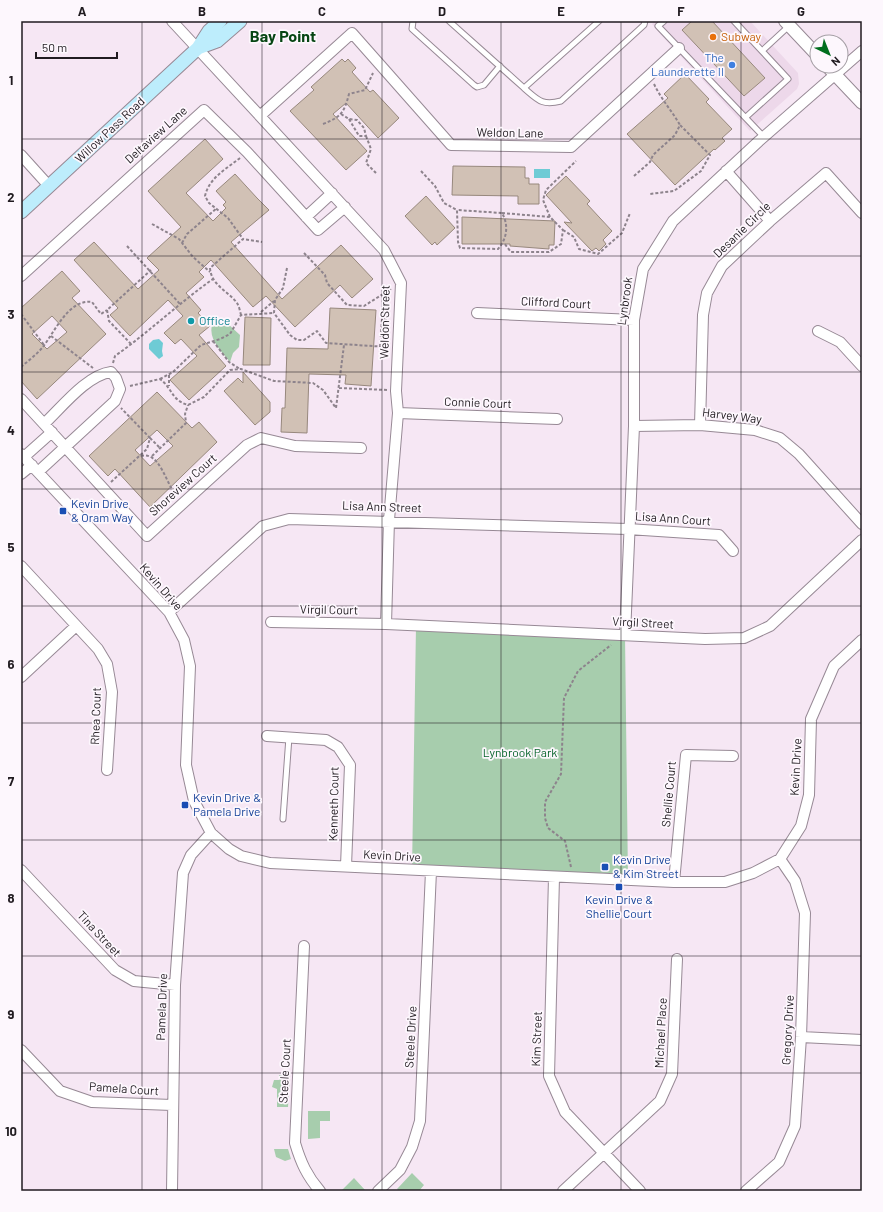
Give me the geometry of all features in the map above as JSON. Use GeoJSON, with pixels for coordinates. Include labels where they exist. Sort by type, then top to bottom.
{"type":"FeatureCollection","features":[{"type":"Feature","properties":{"kind":"main road","name":"Willow Pass Road"},"geometry":{"type":"LineString","coordinates":[[21,212],[198,48],[209,31],[220,21]]}},
{"type":"Feature","properties":{"kind":"main road","name":"Willow Pass Road"},"geometry":{"type":"LineString","coordinates":[[198,48],[217,41],[240,21]]}},
{"type":"Feature","properties":{"kind":"street","name":"Weldon Street"},"geometry":{"type":"LineString","coordinates":[[172,21],[261,115],[384,250],[401,283],[396,391],[398,413],[389,520],[386,624]]}},
{"type":"Feature","properties":{"kind":"street"},"geometry":{"type":"LineString","coordinates":[[787,23],[809,46]]}},
{"type":"Feature","properties":{"kind":"street","name":"Weldon Lane"},"geometry":{"type":"LineString","coordinates":[[261,115],[352,33],[451,145],[571,147],[680,48]]}},
{"type":"Feature","properties":{"kind":"street","name":"Lynbrook"},"geometry":{"type":"LineString","coordinates":[[849,59],[862,51]]}},
{"type":"Feature","properties":{"kind":"street","name":"Lynbrook"},"geometry":{"type":"LineString","coordinates":[[625,635],[628,529],[634,426],[634,320],[643,269],[674,221],[764,137],[827,74]]}},
{"type":"Feature","properties":{"kind":"street"},"geometry":{"type":"LineString","coordinates":[[835,74],[862,103]]}},
{"type":"Feature","properties":{"kind":"street","name":"Deltaview Lane"},"geometry":{"type":"LineString","coordinates":[[21,276],[204,110],[247,152],[318,230],[345,207]]}},
{"type":"Feature","properties":{"kind":"street"},"geometry":{"type":"LineString","coordinates":[[21,155],[50,186]]}},
{"type":"Feature","properties":{"kind":"street"},"geometry":{"type":"LineString","coordinates":[[726,171],[770,221]]}},
{"type":"Feature","properties":{"kind":"street","name":"Desanie Circle"},"geometry":{"type":"LineString","coordinates":[[700,425],[704,314],[707,293],[722,266],[770,221],[826,173],[862,213]]}},
{"type":"Feature","properties":{"kind":"street"},"geometry":{"type":"LineString","coordinates":[[306,217],[332,193]]}},
{"type":"Feature","properties":{"kind":"street","name":"Clifford Court"},"geometry":{"type":"LineString","coordinates":[[477,313],[634,320]]}},
{"type":"Feature","properties":{"kind":"street"},"geometry":{"type":"LineString","coordinates":[[818,331],[840,342],[862,366]]}},
{"type":"Feature","properties":{"kind":"street"},"geometry":{"type":"LineString","coordinates":[[23,455],[59,439],[115,401],[120,389],[116,378],[106,373],[89,381],[44,424]]}},
{"type":"Feature","properties":{"kind":"street"},"geometry":{"type":"LineString","coordinates":[[21,400],[59,439]]}},
{"type":"Feature","properties":{"kind":"street","name":"Connie Court"},"geometry":{"type":"LineString","coordinates":[[398,413],[557,419]]}},
{"type":"Feature","properties":{"kind":"street","name":"Harvey Way"},"geometry":{"type":"LineString","coordinates":[[634,426],[700,425],[755,430],[780,438],[799,454],[862,524]]}},
{"type":"Feature","properties":{"kind":"street","name":"Shoreview Court"},"geometry":{"type":"LineString","coordinates":[[59,439],[147,536],[247,445],[261,438],[294,446],[361,448]]}},
{"type":"Feature","properties":{"kind":"street"},"geometry":{"type":"LineString","coordinates":[[21,474],[35,468],[59,439]]}},
{"type":"Feature","properties":{"kind":"street","name":"Kevin Drive"},"geometry":{"type":"LineString","coordinates":[[23,455],[169,612],[184,640],[190,666],[186,765],[194,801],[211,834],[241,856],[270,863],[674,882],[725,882],[753,873],[780,859],[801,826],[809,795],[811,719],[834,666],[862,640]]}},
{"type":"Feature","properties":{"kind":"street","name":"Lisa Ann Street"},"geometry":{"type":"LineString","coordinates":[[169,612],[263,526],[289,518],[389,520],[628,529]]}},
{"type":"Feature","properties":{"kind":"street","name":"Lisa Ann Court"},"geometry":{"type":"LineString","coordinates":[[628,529],[719,535],[733,551]]}},
{"type":"Feature","properties":{"kind":"street","name":"Virgil Street"},"geometry":{"type":"LineString","coordinates":[[386,624],[705,639],[744,638],[770,626],[862,540]]}},
{"type":"Feature","properties":{"kind":"street","name":"Rhea Court"},"geometry":{"type":"LineString","coordinates":[[21,566],[98,649],[107,664],[112,692],[107,770]]}},
{"type":"Feature","properties":{"kind":"street","name":"Virgil Court"},"geometry":{"type":"LineString","coordinates":[[271,622],[386,624]]}},
{"type":"Feature","properties":{"kind":"street"},"geometry":{"type":"LineString","coordinates":[[21,677],[76,626]]}},
{"type":"Feature","properties":{"kind":"street","name":"Kenneth Court"},"geometry":{"type":"LineString","coordinates":[[266,736],[326,740],[338,747],[350,765],[346,866]]}},
{"type":"Feature","properties":{"kind":"street","name":"Shellie Court"},"geometry":{"type":"LineString","coordinates":[[674,882],[686,755],[733,756]]}},
{"type":"Feature","properties":{"kind":"street","name":"Pamela Drive"},"geometry":{"type":"LineString","coordinates":[[172,1191],[172,1105],[175,985],[183,873],[191,855],[211,834]]}},
{"type":"Feature","properties":{"kind":"street","name":"Gregory Drive"},"geometry":{"type":"LineString","coordinates":[[746,1191],[779,1162],[795,1126],[801,1037],[805,913],[794,881],[780,859]]}},
{"type":"Feature","properties":{"kind":"street","name":"Tina Street"},"geometry":{"type":"LineString","coordinates":[[21,870],[115,970],[134,981],[175,985]]}},
{"type":"Feature","properties":{"kind":"street","name":"Steele Drive"},"geometry":{"type":"LineString","coordinates":[[378,1191],[400,1170],[412,1147],[420,1121],[431,871]]}},
{"type":"Feature","properties":{"kind":"street","name":"Kim Street"},"geometry":{"type":"LineString","coordinates":[[554,877],[549,1076],[565,1112],[640,1191]]}},
{"type":"Feature","properties":{"kind":"street","name":"Steele Court"},"geometry":{"type":"LineString","coordinates":[[304,946],[295,1143],[301,1165],[309,1179],[320,1191]]}},
{"type":"Feature","properties":{"kind":"street","name":"Michael Place"},"geometry":{"type":"LineString","coordinates":[[563,1191],[660,1101],[672,1074],[677,959]]}},
{"type":"Feature","properties":{"kind":"street"},"geometry":{"type":"LineString","coordinates":[[801,1037],[862,1040]]}},
{"type":"Feature","properties":{"kind":"street","name":"Pamela Court"},"geometry":{"type":"LineString","coordinates":[[21,1050],[60,1091],[92,1102],[172,1105]]}},
{"type":"Feature","properties":{"kind":"lane"},"geometry":{"type":"LineString","coordinates":[[413,21],[412,29],[477,87],[484,85],[500,66]]}},
{"type":"Feature","properties":{"kind":"lane"},"geometry":{"type":"LineString","coordinates":[[449,21],[524,88],[540,101],[546,103],[561,101],[638,31],[645,21]]}},
{"type":"Feature","properties":{"kind":"lane"},"geometry":{"type":"LineString","coordinates":[[524,88],[599,21]]}},
{"type":"Feature","properties":{"kind":"lane"},"geometry":{"type":"LineString","coordinates":[[664,21],[658,26],[764,137]]}},
{"type":"Feature","properties":{"kind":"lane"},"geometry":{"type":"LineString","coordinates":[[734,21],[788,79],[746,117]]}},
{"type":"Feature","properties":{"kind":"lane"},"geometry":{"type":"LineString","coordinates":[[762,51],[787,23]]}},
{"type":"Feature","properties":{"kind":"lane"},"geometry":{"type":"LineString","coordinates":[[283,819],[289,738]]}},
{"type":"Feature","properties":{"kind":"path"},"geometry":{"type":"LineString","coordinates":[[323,124],[336,119],[341,114],[344,110],[349,94],[364,90],[379,63]]}},
{"type":"Feature","properties":{"kind":"path"},"geometry":{"type":"LineString","coordinates":[[650,75],[662,100],[680,125],[710,155],[702,171],[674,191],[650,194]]}},
{"type":"Feature","properties":{"kind":"path"},"geometry":{"type":"LineString","coordinates":[[341,114],[349,119],[357,120],[364,128],[371,150],[366,163],[376,173]]}},
{"type":"Feature","properties":{"kind":"path"},"geometry":{"type":"LineString","coordinates":[[349,119],[359,136],[366,136]]}},
{"type":"Feature","properties":{"kind":"path"},"geometry":{"type":"LineString","coordinates":[[634,176],[650,162],[653,155],[675,135],[680,125]]}},
{"type":"Feature","properties":{"kind":"path"},"geometry":{"type":"LineString","coordinates":[[247,152],[216,176],[207,189],[205,196],[209,203],[228,218],[243,239],[262,242]]}},
{"type":"Feature","properties":{"kind":"path"},"geometry":{"type":"LineString","coordinates":[[576,161],[546,190],[543,200],[550,217],[563,230],[574,237],[579,250],[598,254],[622,233],[630,213]]}},
{"type":"Feature","properties":{"kind":"path"},"geometry":{"type":"LineString","coordinates":[[421,171],[436,186],[444,203],[456,210],[550,217]]}},
{"type":"Feature","properties":{"kind":"path"},"geometry":{"type":"LineString","coordinates":[[182,243],[187,234],[217,208]]}},
{"type":"Feature","properties":{"kind":"path"},"geometry":{"type":"LineString","coordinates":[[456,210],[458,242],[460,248],[498,249],[504,243],[507,231],[506,219],[502,213]]}},
{"type":"Feature","properties":{"kind":"path"},"geometry":{"type":"LineString","coordinates":[[152,224],[179,238],[193,257],[210,272],[213,279],[237,304],[241,315]]}},
{"type":"Feature","properties":{"kind":"path"},"geometry":{"type":"LineString","coordinates":[[504,243],[511,252],[549,252],[561,244],[563,230]]}},
{"type":"Feature","properties":{"kind":"path"},"geometry":{"type":"LineString","coordinates":[[210,272],[210,268],[243,239]]}},
{"type":"Feature","properties":{"kind":"path"},"geometry":{"type":"LineString","coordinates":[[127,246],[151,270],[180,304]]}},
{"type":"Feature","properties":{"kind":"path"},"geometry":{"type":"LineString","coordinates":[[304,253],[325,275],[327,282],[348,305],[364,306],[401,283]]}},
{"type":"Feature","properties":{"kind":"path"},"geometry":{"type":"LineString","coordinates":[[260,313],[275,300],[283,288],[287,268]]}},
{"type":"Feature","properties":{"kind":"path"},"geometry":{"type":"LineString","coordinates":[[21,367],[52,336],[65,314],[76,305],[86,301],[92,302],[101,314],[151,270]]}},
{"type":"Feature","properties":{"kind":"path"},"geometry":{"type":"LineString","coordinates":[[52,336],[106,373],[115,356],[213,279]]}},
{"type":"Feature","properties":{"kind":"path"},"geometry":{"type":"LineString","coordinates":[[275,300],[274,313],[290,335],[297,340],[304,340],[317,331],[326,343],[399,347]]}},
{"type":"Feature","properties":{"kind":"path"},"geometry":{"type":"LineString","coordinates":[[107,310],[109,321],[131,344]]}},
{"type":"Feature","properties":{"kind":"path"},"geometry":{"type":"LineString","coordinates":[[241,315],[274,313]]}},
{"type":"Feature","properties":{"kind":"path"},"geometry":{"type":"LineString","coordinates":[[21,314],[44,345]]}},
{"type":"Feature","properties":{"kind":"path"},"geometry":{"type":"LineString","coordinates":[[120,389],[160,379],[169,375],[201,345],[230,334],[241,315]]}},
{"type":"Feature","properties":{"kind":"path"},"geometry":{"type":"LineString","coordinates":[[380,347],[382,319],[400,320]]}},
{"type":"Feature","properties":{"kind":"path"},"geometry":{"type":"LineString","coordinates":[[213,341],[232,364],[274,381],[313,383],[323,390],[336,408],[344,344]]}},
{"type":"Feature","properties":{"kind":"path"},"geometry":{"type":"LineString","coordinates":[[152,456],[186,423],[185,414],[188,406],[204,397],[230,370],[232,364]]}},
{"type":"Feature","properties":{"kind":"path"},"geometry":{"type":"LineString","coordinates":[[230,370],[242,369]]}},
{"type":"Feature","properties":{"kind":"path"},"geometry":{"type":"LineString","coordinates":[[169,375],[169,386],[174,397],[181,403],[188,406]]}},
{"type":"Feature","properties":{"kind":"path"},"geometry":{"type":"LineString","coordinates":[[160,379],[169,386]]}},
{"type":"Feature","properties":{"kind":"path"},"geometry":{"type":"LineString","coordinates":[[339,388],[396,391]]}},
{"type":"Feature","properties":{"kind":"path"},"geometry":{"type":"LineString","coordinates":[[115,401],[160,448]]}},
{"type":"Feature","properties":{"kind":"path"},"geometry":{"type":"LineString","coordinates":[[104,488],[147,449],[150,438]]}},
{"type":"Feature","properties":{"kind":"path"},"geometry":{"type":"LineString","coordinates":[[139,456],[146,454],[152,456],[169,480],[173,492],[183,502]]}},
{"type":"Feature","properties":{"kind":"path"},"geometry":{"type":"LineString","coordinates":[[572,878],[570,859],[565,841],[548,828],[545,818],[545,802],[561,774],[564,698],[578,671],[625,635]]}},
{"type":"Feature","properties":{"kind":"shaded area"},"geometry":{"type":"Polygon","coordinates":[[[655,21],[750,21],[798,73],[799,84],[797,89],[750,131],[662,36],[652,24],[655,21]]]}},
{"type":"Feature","properties":{"kind":"green space"},"geometry":{"type":"Polygon","coordinates":[[[214,321],[227,323],[240,335],[239,347],[233,353],[230,362],[215,343],[213,338],[211,332],[214,321]]]}},
{"type":"Feature","properties":{"kind":"green space","name":"Lynbrook Park"},"geometry":{"type":"Polygon","coordinates":[[[416,626],[625,635],[628,880],[412,870],[416,626]]]}},
{"type":"Feature","properties":{"kind":"green space"},"geometry":{"type":"Polygon","coordinates":[[[279,1075],[290,1075],[288,1107],[277,1107],[277,1089],[272,1087],[274,1080],[279,1080],[279,1075]]]}},
{"type":"Feature","properties":{"kind":"green space"},"geometry":{"type":"Polygon","coordinates":[[[308,1111],[330,1111],[330,1121],[320,1121],[320,1138],[308,1139],[308,1111]]]}},
{"type":"Feature","properties":{"kind":"green space"},"geometry":{"type":"Polygon","coordinates":[[[274,1149],[288,1149],[291,1159],[285,1161],[276,1157],[274,1149]]]}},
{"type":"Feature","properties":{"kind":"green space"},"geometry":{"type":"Polygon","coordinates":[[[412,1173],[424,1185],[419,1191],[399,1191],[397,1189],[412,1173]]]}},
{"type":"Feature","properties":{"kind":"green space"},"geometry":{"type":"Polygon","coordinates":[[[354,1178],[365,1190],[364,1191],[341,1191],[354,1178]]]}},
{"type":"Feature","properties":{"kind":"water"},"geometry":{"type":"Polygon","coordinates":[[[534,169],[550,169],[550,178],[534,178],[534,169]]]}},
{"type":"Feature","properties":{"kind":"water"},"geometry":{"type":"Polygon","coordinates":[[[159,339],[163,343],[163,356],[159,359],[149,349],[149,344],[153,340],[159,339]]]}},
{"type":"Feature","properties":{"kind":"building"},"geometry":{"type":"Polygon","coordinates":[[[692,21],[712,21],[765,78],[744,96],[682,30],[692,21]]]}},
{"type":"Feature","properties":{"kind":"building"},"geometry":{"type":"Polygon","coordinates":[[[342,59],[345,62],[348,59],[356,68],[352,72],[370,92],[373,90],[399,118],[378,138],[346,103],[333,114],[367,151],[346,170],[290,111],[314,90],[311,87],[342,59]]]}},
{"type":"Feature","properties":{"kind":"building"},"geometry":{"type":"Polygon","coordinates":[[[685,74],[709,99],[706,102],[732,129],[722,138],[725,141],[715,150],[714,149],[675,185],[627,134],[668,98],[664,94],[685,74]]]}},
{"type":"Feature","properties":{"kind":"building"},"geometry":{"type":"Polygon","coordinates":[[[205,139],[223,159],[186,193],[213,221],[226,208],[223,205],[226,202],[216,191],[235,174],[269,210],[231,242],[282,299],[341,245],[373,279],[352,298],[340,285],[295,327],[266,296],[253,307],[211,260],[199,272],[204,277],[186,293],[201,310],[198,313],[210,326],[199,335],[226,366],[189,400],[170,380],[197,356],[181,339],[175,344],[164,333],[183,316],[168,300],[130,336],[110,315],[118,308],[74,260],[94,242],[138,289],[159,270],[147,258],[181,227],[148,191],[205,139]]]}},
{"type":"Feature","properties":{"kind":"building"},"geometry":{"type":"Polygon","coordinates":[[[453,166],[525,167],[525,178],[529,178],[529,184],[539,184],[539,204],[518,204],[518,196],[452,195],[453,166]]]}},
{"type":"Feature","properties":{"kind":"building"},"geometry":{"type":"Polygon","coordinates":[[[566,176],[590,201],[587,204],[612,231],[603,240],[606,244],[599,251],[596,248],[592,251],[564,222],[572,223],[546,195],[566,176]]]}},
{"type":"Feature","properties":{"kind":"building"},"geometry":{"type":"Polygon","coordinates":[[[426,196],[455,228],[437,245],[435,242],[432,245],[405,216],[426,196]]]}},
{"type":"Feature","properties":{"kind":"building"},"geometry":{"type":"Polygon","coordinates":[[[462,217],[555,221],[554,245],[549,245],[549,249],[510,246],[510,244],[462,244],[462,217]]]}},
{"type":"Feature","properties":{"kind":"building"},"geometry":{"type":"Polygon","coordinates":[[[62,271],[80,291],[72,298],[106,334],[37,399],[21,381],[21,308],[62,271]],[[52,316],[32,334],[47,349],[67,332],[52,316]]]}},
{"type":"Feature","properties":{"kind":"building"},"geometry":{"type":"Polygon","coordinates":[[[330,308],[376,310],[371,386],[345,384],[346,375],[309,374],[307,433],[281,432],[282,408],[285,408],[287,348],[328,349],[330,308]]]}},
{"type":"Feature","properties":{"kind":"building"},"geometry":{"type":"Polygon","coordinates":[[[245,317],[271,318],[270,365],[243,365],[245,317]]]}},
{"type":"Feature","properties":{"kind":"building"},"geometry":{"type":"Polygon","coordinates":[[[243,372],[270,402],[270,412],[255,425],[224,391],[238,378],[243,383],[243,372]]]}},
{"type":"Feature","properties":{"kind":"building"},"geometry":{"type":"Polygon","coordinates":[[[157,392],[192,428],[199,422],[217,442],[150,507],[115,469],[108,476],[89,456],[157,392]],[[157,430],[135,450],[150,466],[173,446],[157,430]]]}},
{"type":"Feature","properties":{"kind":"place","name":"Subway"},"geometry":{"type":"Point","coordinates":[713,37]}},
{"type":"Feature","properties":{"kind":"place","name":"The Launderette II"},"geometry":{"type":"Point","coordinates":[732,65]}},
{"type":"Feature","properties":{"kind":"place","name":"Office"},"geometry":{"type":"Point","coordinates":[191,321]}},
{"type":"Feature","properties":{"kind":"place","name":"Kevin Drive & Oram Way"},"geometry":{"type":"Point","coordinates":[63,511]}},
{"type":"Feature","properties":{"kind":"place","name":"Kevin Drive & Pamela Drive"},"geometry":{"type":"Point","coordinates":[185,805]}},
{"type":"Feature","properties":{"kind":"place","name":"Kevin Drive & Kim Street"},"geometry":{"type":"Point","coordinates":[605,867]}},
{"type":"Feature","properties":{"kind":"place","name":"Kevin Drive & Shellie Court"},"geometry":{"type":"Point","coordinates":[619,887]}},
{"type":"Feature","properties":{"kind":"district","name":"Bay Point"},"geometry":{"type":"Point","coordinates":[283,36]}}]}
